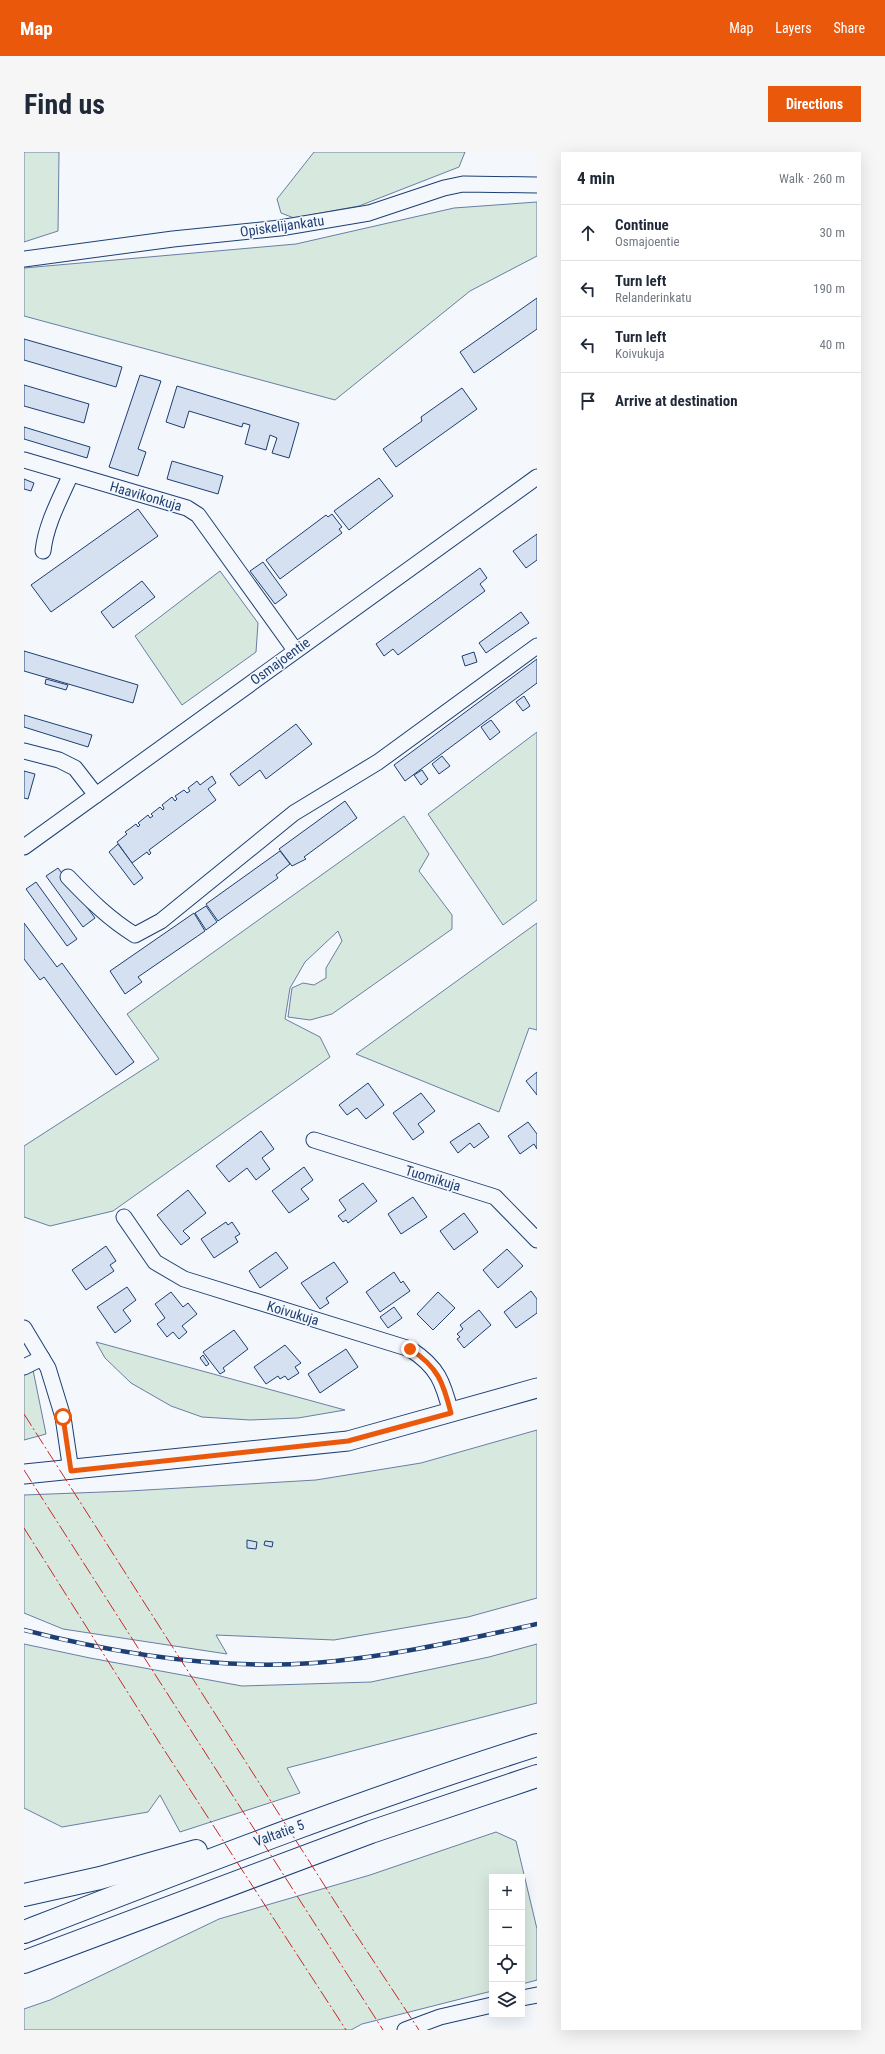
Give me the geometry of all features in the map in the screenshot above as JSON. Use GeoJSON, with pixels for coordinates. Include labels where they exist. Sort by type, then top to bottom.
{"type":"FeatureCollection","features":[{"type":"Feature","properties":{"kind":"highway","name":"Valtatie 5"},"geometry":{"type":"LineString","coordinates":[[24,1932],[246,1845],[431,1778],[537,1745]]}},
{"type":"Feature","properties":{"kind":"highway"},"geometry":{"type":"LineString","coordinates":[[24,1962],[371,1832],[537,1776]]}},
{"type":"Feature","properties":{"kind":"highway"},"geometry":{"type":"LineString","coordinates":[[24,1896],[100,1878],[221,1844],[246,1845]]}},
{"type":"Feature","properties":{"kind":"main road"},"geometry":{"type":"LineString","coordinates":[[24,1474],[71,1471],[348,1441],[537,1388]]}},
{"type":"Feature","properties":{"kind":"street","name":"Opiskelijankatu"},"geometry":{"type":"LineString","coordinates":[[24,259],[173,239],[280,228],[369,213],[444,188],[463,184],[537,184]]}},
{"type":"Feature","properties":{"kind":"street","name":"Haavikonkuja"},"geometry":{"type":"LineString","coordinates":[[24,460],[187,508],[198,515],[295,650]]}},
{"type":"Feature","properties":{"kind":"street"},"geometry":{"type":"LineString","coordinates":[[42,551],[44,539],[52,515],[70,474]]}},
{"type":"Feature","properties":{"kind":"street","name":"Osmajoentie"},"geometry":{"type":"LineString","coordinates":[[24,847],[295,650],[537,477]]}},
{"type":"Feature","properties":{"kind":"street"},"geometry":{"type":"LineString","coordinates":[[68,877],[96,906],[118,924],[135,935],[161,921],[294,813],[375,769],[537,646]]}},
{"type":"Feature","properties":{"kind":"street"},"geometry":{"type":"LineString","coordinates":[[24,751],[60,760],[75,768],[96,795]]}},
{"type":"Feature","properties":{"kind":"street","name":"Tuomikuja"},"geometry":{"type":"LineString","coordinates":[[314,1140],[495,1197],[537,1240]]}},
{"type":"Feature","properties":{"kind":"street","name":"Koivukuja"},"geometry":{"type":"LineString","coordinates":[[124,1217],[155,1262],[184,1279],[410,1349],[426,1359],[436,1371],[443,1384],[451,1413]]}},
{"type":"Feature","properties":{"kind":"street"},"geometry":{"type":"LineString","coordinates":[[24,1328],[48,1368],[63,1417],[71,1471]]}},
{"type":"Feature","properties":{"kind":"street"},"geometry":{"type":"LineString","coordinates":[[24,1368],[42,1358]]}},
{"type":"Feature","properties":{"kind":"street"},"geometry":{"type":"LineString","coordinates":[[525,1997],[537,1995]]}},
{"type":"Feature","properties":{"kind":"street"},"geometry":{"type":"LineString","coordinates":[[405,2030],[440,2017],[489,2006]]}},
{"type":"Feature","properties":{"kind":"shaded area"},"geometry":{"type":"Polygon","coordinates":[[[24,152],[59,152],[58,231],[24,242],[24,152]]]}},
{"type":"Feature","properties":{"kind":"shaded area"},"geometry":{"type":"Polygon","coordinates":[[[314,152],[465,152],[459,167],[359,206],[294,218],[281,213],[277,199],[314,152]]]}},
{"type":"Feature","properties":{"kind":"shaded area"},"geometry":{"type":"Polygon","coordinates":[[[537,202],[537,256],[470,291],[335,400],[24,316],[24,268],[296,244],[454,208],[537,202]]]}},
{"type":"Feature","properties":{"kind":"shaded area"},"geometry":{"type":"Polygon","coordinates":[[[220,571],[258,623],[256,652],[182,705],[135,636],[220,571]]]}},
{"type":"Feature","properties":{"kind":"shaded area"},"geometry":{"type":"Polygon","coordinates":[[[537,732],[537,900],[503,925],[428,814],[537,732]]]}},
{"type":"Feature","properties":{"kind":"shaded area"},"geometry":{"type":"Polygon","coordinates":[[[404,816],[429,854],[419,871],[452,915],[452,929],[332,1014],[310,1020],[288,1017],[292,988],[303,983],[314,985],[326,978],[326,968],[342,941],[338,931],[305,962],[290,988],[285,1019],[320,1037],[330,1057],[113,1211],[50,1226],[24,1217],[24,1146],[159,1059],[127,1014],[404,816]]]}},
{"type":"Feature","properties":{"kind":"shaded area"},"geometry":{"type":"Polygon","coordinates":[[[537,923],[537,1030],[529,1028],[499,1112],[356,1054],[537,923]]]}},
{"type":"Feature","properties":{"kind":"shaded area"},"geometry":{"type":"Polygon","coordinates":[[[96,1342],[345,1410],[298,1418],[250,1420],[202,1417],[171,1406],[131,1383],[105,1358],[96,1342]]]}},
{"type":"Feature","properties":{"kind":"shaded area"},"geometry":{"type":"Polygon","coordinates":[[[24,1370],[33,1370],[46,1434],[24,1440],[24,1370]]]}},
{"type":"Feature","properties":{"kind":"shaded area"},"geometry":{"type":"Polygon","coordinates":[[[537,1430],[537,1598],[468,1617],[334,1640],[216,1635],[227,1654],[63,1629],[24,1613],[24,1495],[129,1491],[316,1480],[421,1463],[537,1430]]]}},
{"type":"Feature","properties":{"kind":"shaded area"},"geometry":{"type":"Polygon","coordinates":[[[24,1644],[90,1658],[242,1686],[371,1682],[489,1657],[537,1644],[537,1703],[287,1768],[300,1793],[180,1832],[160,1795],[148,1812],[62,1827],[24,1808],[24,1644]]]}},
{"type":"Feature","properties":{"kind":"shaded area"},"geometry":{"type":"Polygon","coordinates":[[[496,1832],[516,1841],[524,1874],[489,1874],[489,1992],[362,2024],[351,2030],[24,2030],[24,2009],[50,2000],[219,1919],[370,1875],[496,1832]]]}},
{"type":"Feature","properties":{"kind":"shaded area"},"geometry":{"type":"Polygon","coordinates":[[[525,1879],[537,1929],[537,1980],[525,1983],[525,1879]]]}},
{"type":"Feature","properties":{"kind":"building"},"geometry":{"type":"Polygon","coordinates":[[[537,298],[537,329],[474,373],[460,352],[537,298]]]}},
{"type":"Feature","properties":{"kind":"building"},"geometry":{"type":"Polygon","coordinates":[[[24,339],[122,367],[116,387],[24,360],[24,339]]]}},
{"type":"Feature","properties":{"kind":"building"},"geometry":{"type":"Polygon","coordinates":[[[140,375],[161,381],[138,449],[146,452],[138,476],[109,467],[140,375]]]}},
{"type":"Feature","properties":{"kind":"building"},"geometry":{"type":"Polygon","coordinates":[[[24,385],[89,404],[84,423],[24,406],[24,385]]]}},
{"type":"Feature","properties":{"kind":"building"},"geometry":{"type":"Polygon","coordinates":[[[177,386],[299,423],[289,458],[272,453],[277,438],[270,435],[266,450],[245,444],[250,425],[243,423],[242,427],[189,411],[184,428],[166,422],[177,386]]]}},
{"type":"Feature","properties":{"kind":"building"},"geometry":{"type":"Polygon","coordinates":[[[462,388],[477,409],[396,467],[383,449],[422,421],[421,417],[462,388]]]}},
{"type":"Feature","properties":{"kind":"building"},"geometry":{"type":"Polygon","coordinates":[[[24,427],[90,447],[87,458],[24,439],[24,427]]]}},
{"type":"Feature","properties":{"kind":"building"},"geometry":{"type":"Polygon","coordinates":[[[172,461],[223,476],[218,494],[167,479],[172,461]]]}},
{"type":"Feature","properties":{"kind":"building"},"geometry":{"type":"Polygon","coordinates":[[[379,478],[393,496],[349,530],[334,511],[379,478]]]}},
{"type":"Feature","properties":{"kind":"building"},"geometry":{"type":"Polygon","coordinates":[[[24,479],[34,483],[31,491],[24,489],[24,479]]]}},
{"type":"Feature","properties":{"kind":"building"},"geometry":{"type":"Polygon","coordinates":[[[138,509],[158,536],[51,612],[31,585],[138,509]]]}},
{"type":"Feature","properties":{"kind":"building"},"geometry":{"type":"Polygon","coordinates":[[[332,514],[342,527],[339,529],[342,533],[280,579],[266,560],[326,515],[328,517],[332,514]]]}},
{"type":"Feature","properties":{"kind":"building"},"geometry":{"type":"Polygon","coordinates":[[[537,534],[537,560],[526,568],[513,551],[537,534]]]}},
{"type":"Feature","properties":{"kind":"building"},"geometry":{"type":"Polygon","coordinates":[[[263,562],[287,595],[275,604],[250,571],[263,562]]]}},
{"type":"Feature","properties":{"kind":"building"},"geometry":{"type":"Polygon","coordinates":[[[480,568],[487,578],[480,584],[485,591],[398,655],[393,649],[384,656],[376,644],[480,568]]]}},
{"type":"Feature","properties":{"kind":"building"},"geometry":{"type":"Polygon","coordinates":[[[142,581],[155,597],[113,628],[101,612],[142,581]]]}},
{"type":"Feature","properties":{"kind":"building"},"geometry":{"type":"Polygon","coordinates":[[[521,612],[529,623],[486,653],[479,643],[521,612]]]}},
{"type":"Feature","properties":{"kind":"building"},"geometry":{"type":"Polygon","coordinates":[[[24,651],[138,685],[133,703],[24,671],[24,651]]]}},
{"type":"Feature","properties":{"kind":"building"},"geometry":{"type":"Polygon","coordinates":[[[474,652],[477,662],[465,666],[462,656],[474,652]]]}},
{"type":"Feature","properties":{"kind":"building"},"geometry":{"type":"Polygon","coordinates":[[[537,659],[537,683],[405,781],[394,765],[537,659]]]}},
{"type":"Feature","properties":{"kind":"building"},"geometry":{"type":"Polygon","coordinates":[[[46,679],[68,685],[66,690],[45,684],[46,679]]]}},
{"type":"Feature","properties":{"kind":"building"},"geometry":{"type":"Polygon","coordinates":[[[524,696],[530,706],[523,711],[516,702],[524,696]]]}},
{"type":"Feature","properties":{"kind":"building"},"geometry":{"type":"Polygon","coordinates":[[[24,715],[92,735],[88,747],[24,727],[24,715]]]}},
{"type":"Feature","properties":{"kind":"building"},"geometry":{"type":"Polygon","coordinates":[[[491,720],[500,732],[490,740],[481,727],[491,720]]]}},
{"type":"Feature","properties":{"kind":"building"},"geometry":{"type":"Polygon","coordinates":[[[296,724],[312,744],[266,779],[260,770],[239,786],[230,774],[296,724]]]}},
{"type":"Feature","properties":{"kind":"building"},"geometry":{"type":"Polygon","coordinates":[[[442,756],[450,766],[439,774],[432,764],[442,756]]]}},
{"type":"Feature","properties":{"kind":"building"},"geometry":{"type":"Polygon","coordinates":[[[422,770],[428,779],[421,785],[414,775],[422,770]]]}},
{"type":"Feature","properties":{"kind":"building"},"geometry":{"type":"Polygon","coordinates":[[[24,771],[35,774],[28,799],[24,798],[24,771]]]}},
{"type":"Feature","properties":{"kind":"building"},"geometry":{"type":"Polygon","coordinates":[[[212,776],[216,783],[208,789],[216,800],[149,850],[151,853],[149,855],[147,852],[132,863],[117,842],[127,834],[125,832],[136,824],[138,827],[140,825],[138,823],[148,815],[150,818],[153,816],[151,814],[160,807],[163,810],[164,808],[162,805],[172,797],[175,801],[177,799],[175,796],[184,790],[187,793],[190,791],[188,788],[197,781],[200,785],[212,776]]]}},
{"type":"Feature","properties":{"kind":"building"},"geometry":{"type":"Polygon","coordinates":[[[345,801],[357,818],[304,857],[306,859],[292,866],[279,849],[345,801]]]}},
{"type":"Feature","properties":{"kind":"building"},"geometry":{"type":"Polygon","coordinates":[[[118,844],[143,878],[134,885],[109,852],[118,844]]]}},
{"type":"Feature","properties":{"kind":"building"},"geometry":{"type":"Polygon","coordinates":[[[280,851],[290,864],[276,875],[278,878],[218,921],[206,904],[280,851]]]}},
{"type":"Feature","properties":{"kind":"building"},"geometry":{"type":"Polygon","coordinates":[[[58,868],[95,918],[83,927],[46,876],[58,868]]]}},
{"type":"Feature","properties":{"kind":"building"},"geometry":{"type":"Polygon","coordinates":[[[36,882],[77,939],[67,946],[26,889],[36,882]]]}},
{"type":"Feature","properties":{"kind":"building"},"geometry":{"type":"Polygon","coordinates":[[[206,906],[217,922],[206,930],[195,913],[206,906]]]}},
{"type":"Feature","properties":{"kind":"building"},"geometry":{"type":"Polygon","coordinates":[[[194,913],[205,931],[138,977],[142,982],[125,994],[110,971],[194,913]]]}},
{"type":"Feature","properties":{"kind":"building"},"geometry":{"type":"Polygon","coordinates":[[[24,923],[57,967],[62,963],[134,1062],[116,1075],[44,977],[40,980],[24,959],[24,923]]]}},
{"type":"Feature","properties":{"kind":"building"},"geometry":{"type":"Polygon","coordinates":[[[537,1072],[537,1095],[526,1081],[537,1072]]]}},
{"type":"Feature","properties":{"kind":"building"},"geometry":{"type":"Polygon","coordinates":[[[368,1083],[384,1105],[366,1119],[357,1108],[347,1115],[339,1105],[368,1083]]]}},
{"type":"Feature","properties":{"kind":"building"},"geometry":{"type":"Polygon","coordinates":[[[421,1093],[435,1111],[418,1124],[424,1132],[413,1140],[393,1113],[421,1093]]]}},
{"type":"Feature","properties":{"kind":"building"},"geometry":{"type":"Polygon","coordinates":[[[528,1122],[537,1134],[537,1149],[534,1144],[520,1154],[508,1136],[528,1122]]]}},
{"type":"Feature","properties":{"kind":"building"},"geometry":{"type":"Polygon","coordinates":[[[479,1123],[489,1137],[474,1148],[470,1143],[458,1153],[450,1142],[479,1123]]]}},
{"type":"Feature","properties":{"kind":"building"},"geometry":{"type":"Polygon","coordinates":[[[261,1131],[274,1149],[262,1158],[270,1169],[256,1180],[247,1168],[229,1182],[216,1166],[261,1131]]]}},
{"type":"Feature","properties":{"kind":"building"},"geometry":{"type":"Polygon","coordinates":[[[304,1167],[313,1180],[301,1189],[309,1199],[289,1213],[272,1191],[304,1167]]]}},
{"type":"Feature","properties":{"kind":"building"},"geometry":{"type":"Polygon","coordinates":[[[363,1183],[377,1201],[348,1223],[346,1220],[343,1222],[338,1216],[346,1210],[339,1200],[363,1183]]]}},
{"type":"Feature","properties":{"kind":"building"},"geometry":{"type":"Polygon","coordinates":[[[188,1190],[206,1213],[183,1231],[190,1238],[181,1245],[157,1215],[188,1190]]]}},
{"type":"Feature","properties":{"kind":"building"},"geometry":{"type":"Polygon","coordinates":[[[413,1197],[427,1217],[401,1234],[388,1214],[413,1197]]]}},
{"type":"Feature","properties":{"kind":"building"},"geometry":{"type":"Polygon","coordinates":[[[464,1213],[478,1232],[454,1250],[440,1231],[464,1213]]]}},
{"type":"Feature","properties":{"kind":"building"},"geometry":{"type":"Polygon","coordinates":[[[226,1222],[228,1225],[232,1222],[240,1234],[235,1237],[238,1242],[214,1258],[201,1239],[226,1222]]]}},
{"type":"Feature","properties":{"kind":"building"},"geometry":{"type":"Polygon","coordinates":[[[106,1246],[116,1261],[110,1265],[114,1271],[86,1290],[72,1270],[106,1246]]]}},
{"type":"Feature","properties":{"kind":"building"},"geometry":{"type":"Polygon","coordinates":[[[507,1249],[523,1266],[498,1288],[483,1270],[507,1249]]]}},
{"type":"Feature","properties":{"kind":"building"},"geometry":{"type":"Polygon","coordinates":[[[276,1252],[288,1268],[260,1288],[249,1271],[276,1252]]]}},
{"type":"Feature","properties":{"kind":"building"},"geometry":{"type":"Polygon","coordinates":[[[334,1262],[348,1282],[326,1298],[329,1303],[320,1309],[301,1283],[334,1262]]]}},
{"type":"Feature","properties":{"kind":"building"},"geometry":{"type":"Polygon","coordinates":[[[394,1272],[401,1283],[403,1281],[410,1291],[380,1312],[366,1292],[394,1272]]]}},
{"type":"Feature","properties":{"kind":"building"},"geometry":{"type":"Polygon","coordinates":[[[127,1287],[136,1300],[123,1310],[131,1321],[115,1333],[97,1307],[127,1287]]]}},
{"type":"Feature","properties":{"kind":"building"},"geometry":{"type":"Polygon","coordinates":[[[531,1291],[537,1299],[537,1313],[516,1328],[504,1312],[531,1291]]]}},
{"type":"Feature","properties":{"kind":"building"},"geometry":{"type":"Polygon","coordinates":[[[171,1292],[183,1307],[188,1303],[197,1314],[182,1326],[187,1332],[179,1339],[173,1332],[167,1337],[157,1324],[165,1318],[155,1304],[171,1292]]]}},
{"type":"Feature","properties":{"kind":"building"},"geometry":{"type":"Polygon","coordinates":[[[438,1292],[455,1308],[433,1330],[417,1314],[438,1292]]]}},
{"type":"Feature","properties":{"kind":"building"},"geometry":{"type":"Polygon","coordinates":[[[394,1307],[402,1318],[388,1328],[380,1317],[394,1307]]]}},
{"type":"Feature","properties":{"kind":"building"},"geometry":{"type":"Polygon","coordinates":[[[479,1310],[491,1325],[464,1348],[457,1339],[460,1337],[457,1334],[463,1329],[460,1325],[479,1310]]]}},
{"type":"Feature","properties":{"kind":"building"},"geometry":{"type":"Polygon","coordinates":[[[234,1330],[248,1349],[223,1368],[225,1371],[220,1374],[203,1352],[234,1330]]]}},
{"type":"Feature","properties":{"kind":"building"},"geometry":{"type":"Polygon","coordinates":[[[285,1345],[301,1363],[295,1367],[299,1373],[288,1380],[285,1376],[280,1379],[278,1376],[266,1384],[254,1367],[285,1345]]]}},
{"type":"Feature","properties":{"kind":"building"},"geometry":{"type":"Polygon","coordinates":[[[346,1349],[358,1367],[320,1393],[308,1374],[346,1349]]]}},
{"type":"Feature","properties":{"kind":"building"},"geometry":{"type":"Polygon","coordinates":[[[203,1355],[209,1364],[206,1366],[200,1358],[203,1355]]]}},
{"type":"Feature","properties":{"kind":"building"},"geometry":{"type":"Polygon","coordinates":[[[247,1540],[257,1542],[256,1549],[247,1548],[247,1540]]]}},
{"type":"Feature","properties":{"kind":"building"},"geometry":{"type":"Polygon","coordinates":[[[265,1541],[273,1542],[272,1547],[264,1545],[265,1541]]]}},
{"type":"Feature","properties":{"kind":"railway"},"geometry":{"type":"LineString","coordinates":[[24,1630],[59,1639],[131,1653],[205,1662],[278,1665],[370,1657],[537,1624]]}},
{"type":"Feature","properties":{"kind":"power"},"geometry":{"type":"LineString","coordinates":[[24,1414],[351,1927],[419,2030]]}},
{"type":"Feature","properties":{"kind":"power"},"geometry":{"type":"LineString","coordinates":[[24,1470],[383,2030]]}},
{"type":"Feature","properties":{"kind":"power"},"geometry":{"type":"LineString","coordinates":[[24,1528],[159,1742],[346,2030]]}},
{"type":"Feature","properties":{"kind":"route"},"geometry":{"type":"LineString","coordinates":[[63,1417],[71,1471],[348,1441],[451,1413],[443,1384],[436,1371],[426,1359],[410,1349]]}}]}
